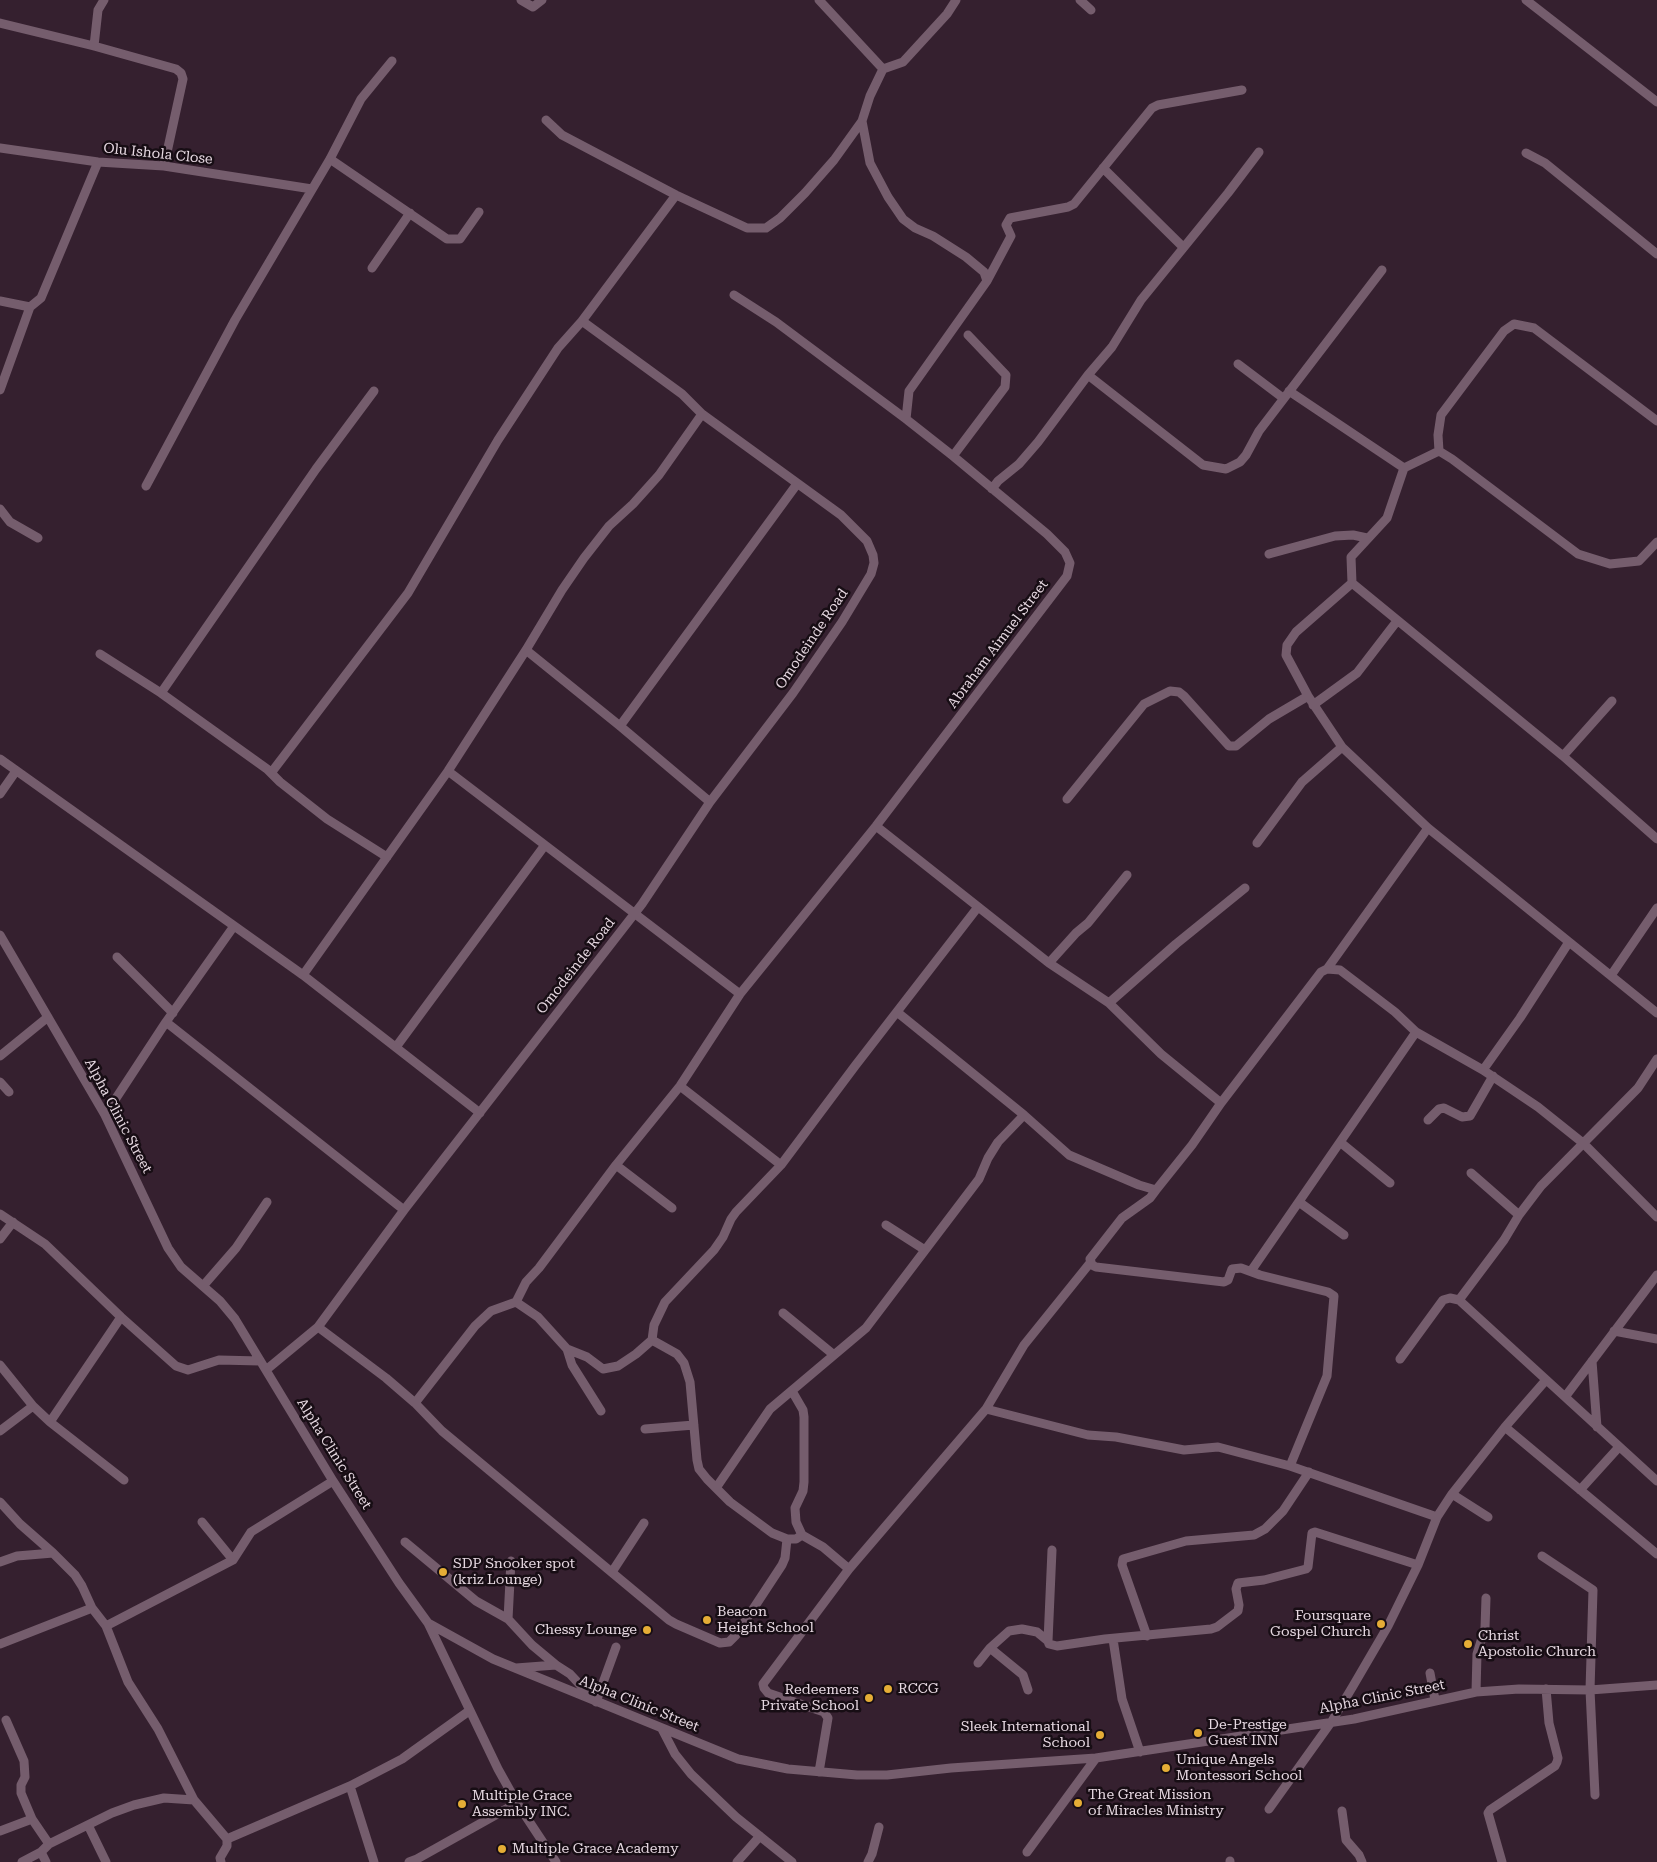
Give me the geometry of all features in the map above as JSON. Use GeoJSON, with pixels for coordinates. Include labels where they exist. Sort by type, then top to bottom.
{"type":"FeatureCollection","features":[{"type":"Feature","properties":{"kind":"street"},"geometry":{"type":"LineString","coordinates":[[94,46],[98,10],[104,0]]}},
{"type":"Feature","properties":{"kind":"street"},"geometry":{"type":"LineString","coordinates":[[521,0],[533,7],[542,0]]}},
{"type":"Feature","properties":{"kind":"street"},"geometry":{"type":"LineString","coordinates":[[819,0],[883,69]]}},
{"type":"Feature","properties":{"kind":"street"},"geometry":{"type":"LineString","coordinates":[[546,120],[562,135],[716,215],[747,228],[766,228],[780,218],[805,193],[834,160],[862,121],[870,96],[883,69],[903,62],[947,14],[956,0]]}},
{"type":"Feature","properties":{"kind":"street"},"geometry":{"type":"LineString","coordinates":[[1080,0],[1091,10]]}},
{"type":"Feature","properties":{"kind":"street"},"geometry":{"type":"LineString","coordinates":[[1526,0],[1657,102]]}},
{"type":"Feature","properties":{"kind":"street"},"geometry":{"type":"LineString","coordinates":[[0,23],[94,46],[176,69],[181,73],[183,80],[164,166]]}},
{"type":"Feature","properties":{"kind":"street"},"geometry":{"type":"LineString","coordinates":[[146,486],[235,320],[330,159],[361,99],[392,61]]}},
{"type":"Feature","properties":{"kind":"street"},"geometry":{"type":"LineString","coordinates":[[906,419],[910,391],[987,281],[1011,236],[1006,225],[1010,218],[1068,207],[1074,204],[1152,108],[1158,105],[1242,90]]}},
{"type":"Feature","properties":{"kind":"street"},"geometry":{"type":"LineString","coordinates":[[862,121],[870,163],[888,197],[903,219],[915,228],[933,236],[966,257],[984,272],[987,281]]}},
{"type":"Feature","properties":{"kind":"street","name":"Olu Ishola Close"},"geometry":{"type":"LineString","coordinates":[[0,148],[98,162],[164,166],[312,189]]}},
{"type":"Feature","properties":{"kind":"street"},"geometry":{"type":"LineString","coordinates":[[992,489],[998,480],[1018,464],[1038,442],[1088,375],[1112,347],[1141,300],[1259,152]]}},
{"type":"Feature","properties":{"kind":"street"},"geometry":{"type":"LineString","coordinates":[[1526,153],[1545,164],[1657,254]]}},
{"type":"Feature","properties":{"kind":"street"},"geometry":{"type":"LineString","coordinates":[[330,159],[447,238],[453,240],[460,239],[479,212]]}},
{"type":"Feature","properties":{"kind":"street"},"geometry":{"type":"LineString","coordinates":[[0,390],[30,307],[41,298],[98,162]]}},
{"type":"Feature","properties":{"kind":"street"},"geometry":{"type":"LineString","coordinates":[[1103,168],[1183,247]]}},
{"type":"Feature","properties":{"kind":"street"},"geometry":{"type":"LineString","coordinates":[[271,773],[408,594],[498,440],[558,348],[582,321],[676,195]]}},
{"type":"Feature","properties":{"kind":"street"},"geometry":{"type":"LineString","coordinates":[[372,268],[410,213]]}},
{"type":"Feature","properties":{"kind":"street"},"geometry":{"type":"LineString","coordinates":[[1088,375],[1203,465],[1226,469],[1240,462],[1259,431],[1382,270]]}},
{"type":"Feature","properties":{"kind":"street","name":"Abraham Aimuel Street"},"geometry":{"type":"LineString","coordinates":[[516,1302],[526,1282],[539,1268],[616,1166],[680,1086],[740,994],[876,826],[1068,576],[1070,564],[1066,552],[953,456],[776,322],[734,295]]}},
{"type":"Feature","properties":{"kind":"street"},"geometry":{"type":"LineString","coordinates":[[0,300],[30,307]]}},
{"type":"Feature","properties":{"kind":"street"},"geometry":{"type":"LineString","coordinates":[[582,321],[682,394],[702,414],[797,484],[620,726]]}},
{"type":"Feature","properties":{"kind":"street"},"geometry":{"type":"LineString","coordinates":[[1439,451],[1438,435],[1441,415],[1504,331],[1514,324],[1534,328],[1657,421]]}},
{"type":"Feature","properties":{"kind":"street"},"geometry":{"type":"LineString","coordinates":[[953,456],[998,399],[1005,387],[1006,375],[968,335]]}},
{"type":"Feature","properties":{"kind":"street"},"geometry":{"type":"LineString","coordinates":[[1238,364],[1404,468]]}},
{"type":"Feature","properties":{"kind":"street"},"geometry":{"type":"LineString","coordinates":[[161,693],[316,469],[374,391]]}},
{"type":"Feature","properties":{"kind":"street"},"geometry":{"type":"LineString","coordinates":[[303,975],[448,770],[584,558],[609,526],[660,475],[702,414]]}},
{"type":"Feature","properties":{"kind":"street"},"geometry":{"type":"LineString","coordinates":[[1439,451],[1404,468],[1387,518],[1351,557],[1352,583],[1563,756],[1657,839]]}},
{"type":"Feature","properties":{"kind":"street"},"geometry":{"type":"LineString","coordinates":[[1439,451],[1578,554],[1610,564],[1639,561],[1657,542]]}},
{"type":"Feature","properties":{"kind":"street","name":"Omodeinde Road"},"geometry":{"type":"LineString","coordinates":[[266,1370],[318,1327],[404,1210],[635,912],[656,884],[710,802],[792,693],[842,622],[871,574],[874,564],[873,555],[867,541],[841,515],[797,484]]}},
{"type":"Feature","properties":{"kind":"street"},"geometry":{"type":"LineString","coordinates":[[0,509],[10,522],[38,538]]}},
{"type":"Feature","properties":{"kind":"street"},"geometry":{"type":"LineString","coordinates":[[1269,554],[1335,536],[1353,535],[1367,538]]}},
{"type":"Feature","properties":{"kind":"street"},"geometry":{"type":"LineString","coordinates":[[1352,583],[1296,632],[1287,645],[1286,655],[1313,705],[1342,747],[1428,828],[1569,942],[1612,974],[1657,1013]]}},
{"type":"Feature","properties":{"kind":"street"},"geometry":{"type":"LineString","coordinates":[[1313,705],[1357,673],[1397,621]]}},
{"type":"Feature","properties":{"kind":"street"},"geometry":{"type":"LineString","coordinates":[[526,650],[710,802]]}},
{"type":"Feature","properties":{"kind":"street"},"geometry":{"type":"LineString","coordinates":[[100,654],[161,693],[271,773],[327,820],[387,857]]}},
{"type":"Feature","properties":{"kind":"street"},"geometry":{"type":"LineString","coordinates":[[1067,799],[1144,704],[1170,691],[1179,692],[1184,696],[1230,746],[1236,746],[1269,719],[1308,696]]}},
{"type":"Feature","properties":{"kind":"street"},"geometry":{"type":"LineString","coordinates":[[1563,756],[1612,701]]}},
{"type":"Feature","properties":{"kind":"street"},"geometry":{"type":"LineString","coordinates":[[1258,843],[1302,782],[1342,747]]}},
{"type":"Feature","properties":{"kind":"street"},"geometry":{"type":"LineString","coordinates":[[0,758],[303,975],[480,1113]]}},
{"type":"Feature","properties":{"kind":"street"},"geometry":{"type":"LineString","coordinates":[[448,770],[740,994]]}},
{"type":"Feature","properties":{"kind":"street"},"geometry":{"type":"LineString","coordinates":[[0,794],[16,771]]}},
{"type":"Feature","properties":{"kind":"street"},"geometry":{"type":"LineString","coordinates":[[876,826],[1049,963],[1109,1003],[1161,1054],[1221,1103]]}},
{"type":"Feature","properties":{"kind":"street"},"geometry":{"type":"LineString","coordinates":[[820,1772],[828,1718],[824,1712],[768,1693],[763,1684],[849,1569],[986,1409],[1024,1345],[1090,1262],[1090,1259],[1122,1218],[1150,1198],[1192,1145],[1221,1103],[1321,972],[1327,969],[1428,828]]}},
{"type":"Feature","properties":{"kind":"street"},"geometry":{"type":"LineString","coordinates":[[396,1047],[546,845]]}},
{"type":"Feature","properties":{"kind":"street"},"geometry":{"type":"LineString","coordinates":[[1049,963],[1076,933],[1088,924],[1127,875]]}},
{"type":"Feature","properties":{"kind":"street"},"geometry":{"type":"LineString","coordinates":[[1109,1003],[1176,944],[1245,888]]}},
{"type":"Feature","properties":{"kind":"street"},"geometry":{"type":"LineString","coordinates":[[415,1403],[475,1326],[491,1312],[516,1302],[538,1318],[567,1349],[587,1357],[599,1367],[608,1370],[627,1361],[652,1340],[654,1324],[665,1302],[714,1250],[736,1212],[781,1165],[978,907]]}},
{"type":"Feature","properties":{"kind":"street"},"geometry":{"type":"LineString","coordinates":[[1612,974],[1657,908]]}},
{"type":"Feature","properties":{"kind":"street"},"geometry":{"type":"LineString","coordinates":[[105,1115],[166,1022],[234,926]]}},
{"type":"Feature","properties":{"kind":"street","name":"Alpha Clinic Street"},"geometry":{"type":"LineString","coordinates":[[0,935],[105,1115],[168,1248],[181,1267],[220,1301],[235,1319],[399,1583],[428,1623],[468,1646],[514,1668],[738,1759],[765,1765],[857,1775],[887,1775],[951,1768],[1096,1758],[1354,1719],[1476,1692],[1546,1689],[1590,1690],[1657,1685]]}},
{"type":"Feature","properties":{"kind":"street"},"geometry":{"type":"LineString","coordinates":[[1483,1070],[1520,1018],[1569,942]]}},
{"type":"Feature","properties":{"kind":"street"},"geometry":{"type":"LineString","coordinates":[[117,957],[173,1012]]}},
{"type":"Feature","properties":{"kind":"street"},"geometry":{"type":"LineString","coordinates":[[1327,969],[1340,970],[1395,1012],[1416,1032],[1493,1076],[1538,1106],[1583,1143],[1657,1217]]}},
{"type":"Feature","properties":{"kind":"street"},"geometry":{"type":"LineString","coordinates":[[897,1012],[1024,1115],[1069,1155],[1139,1185],[1156,1190]]}},
{"type":"Feature","properties":{"kind":"street"},"geometry":{"type":"LineString","coordinates":[[0,1055],[48,1017]]}},
{"type":"Feature","properties":{"kind":"street"},"geometry":{"type":"LineString","coordinates":[[166,1022],[404,1210]]}},
{"type":"Feature","properties":{"kind":"street"},"geometry":{"type":"LineString","coordinates":[[1251,1272],[1416,1032]]}},
{"type":"Feature","properties":{"kind":"street"},"geometry":{"type":"LineString","coordinates":[[1459,1300],[1504,1240],[1540,1186],[1638,1088],[1657,1059]]}},
{"type":"Feature","properties":{"kind":"street"},"geometry":{"type":"LineString","coordinates":[[1428,1120],[1439,1109],[1444,1108],[1462,1117],[1470,1116],[1493,1076]]}},
{"type":"Feature","properties":{"kind":"street"},"geometry":{"type":"LineString","coordinates":[[0,1082],[8,1092]]}},
{"type":"Feature","properties":{"kind":"street"},"geometry":{"type":"LineString","coordinates":[[680,1086],[781,1165]]}},
{"type":"Feature","properties":{"kind":"street"},"geometry":{"type":"LineString","coordinates":[[716,1488],[770,1409],[866,1328],[979,1178],[998,1142],[1024,1115]]}},
{"type":"Feature","properties":{"kind":"street"},"geometry":{"type":"LineString","coordinates":[[1340,1142],[1390,1183]]}},
{"type":"Feature","properties":{"kind":"street"},"geometry":{"type":"LineString","coordinates":[[616,1166],[672,1208]]}},
{"type":"Feature","properties":{"kind":"street"},"geometry":{"type":"LineString","coordinates":[[1471,1173],[1519,1215]]}},
{"type":"Feature","properties":{"kind":"street"},"geometry":{"type":"LineString","coordinates":[[202,1286],[236,1248],[267,1202]]}},
{"type":"Feature","properties":{"kind":"street"},"geometry":{"type":"LineString","coordinates":[[1299,1202],[1344,1235]]}},
{"type":"Feature","properties":{"kind":"street"},"geometry":{"type":"LineString","coordinates":[[0,1214],[52,1249],[176,1366],[188,1370],[219,1360],[260,1361]]}},
{"type":"Feature","properties":{"kind":"street"},"geometry":{"type":"LineString","coordinates":[[0,1239],[13,1222]]}},
{"type":"Feature","properties":{"kind":"street"},"geometry":{"type":"LineString","coordinates":[[886,1225],[925,1250]]}},
{"type":"Feature","properties":{"kind":"street"},"geometry":{"type":"LineString","coordinates":[[1090,1262],[1096,1267],[1224,1282],[1228,1280],[1232,1269],[1235,1267],[1328,1292],[1334,1296],[1327,1376],[1290,1466]]}},
{"type":"Feature","properties":{"kind":"street"},"geometry":{"type":"LineString","coordinates":[[1565,1397],[1657,1275]]}},
{"type":"Feature","properties":{"kind":"street"},"geometry":{"type":"LineString","coordinates":[[1400,1359],[1443,1300],[1450,1298],[1459,1300],[1657,1481]]}},
{"type":"Feature","properties":{"kind":"street"},"geometry":{"type":"LineString","coordinates":[[784,1313],[834,1355]]}},
{"type":"Feature","properties":{"kind":"street"},"geometry":{"type":"LineString","coordinates":[[50,1422],[122,1317]]}},
{"type":"Feature","properties":{"kind":"street"},"geometry":{"type":"LineString","coordinates":[[318,1327],[386,1378],[415,1403],[442,1431],[669,1620],[720,1642],[729,1642],[736,1635],[782,1565],[787,1550],[787,1539]]}},
{"type":"Feature","properties":{"kind":"street"},"geometry":{"type":"LineString","coordinates":[[1614,1331],[1657,1339]]}},
{"type":"Feature","properties":{"kind":"street"},"geometry":{"type":"LineString","coordinates":[[652,1340],[676,1354],[684,1363],[690,1382],[699,1469],[730,1502],[772,1533],[787,1539],[796,1539],[802,1536]]}},
{"type":"Feature","properties":{"kind":"street"},"geometry":{"type":"LineString","coordinates":[[567,1349],[572,1365],[601,1411]]}},
{"type":"Feature","properties":{"kind":"street"},"geometry":{"type":"LineString","coordinates":[[1592,1361],[1597,1427]]}},
{"type":"Feature","properties":{"kind":"street"},"geometry":{"type":"LineString","coordinates":[[0,1364],[33,1406],[50,1422],[124,1480]]}},
{"type":"Feature","properties":{"kind":"street"},"geometry":{"type":"LineString","coordinates":[[1269,1809],[1332,1721],[1388,1626],[1418,1565],[1437,1517],[1452,1494],[1505,1427],[1546,1380]]}},
{"type":"Feature","properties":{"kind":"street"},"geometry":{"type":"LineString","coordinates":[[792,1391],[803,1410],[804,1417],[804,1482],[803,1491],[795,1508],[794,1515],[802,1536],[823,1547],[849,1569]]}},
{"type":"Feature","properties":{"kind":"street"},"geometry":{"type":"LineString","coordinates":[[0,1431],[33,1406]]}},
{"type":"Feature","properties":{"kind":"street"},"geometry":{"type":"LineString","coordinates":[[986,1409],[1088,1435],[1116,1437],[1184,1450],[1218,1448],[1290,1466],[1437,1517]]}},
{"type":"Feature","properties":{"kind":"street"},"geometry":{"type":"LineString","coordinates":[[646,1429],[694,1425]]}},
{"type":"Feature","properties":{"kind":"street"},"geometry":{"type":"LineString","coordinates":[[1505,1427],[1657,1554]]}},
{"type":"Feature","properties":{"kind":"street"},"geometry":{"type":"LineString","coordinates":[[1580,1490],[1619,1448]]}},
{"type":"Feature","properties":{"kind":"street"},"geometry":{"type":"LineString","coordinates":[[1147,1636],[1122,1566],[1123,1559],[1186,1541],[1254,1535],[1265,1529],[1283,1511],[1309,1472]]}},
{"type":"Feature","properties":{"kind":"street"},"geometry":{"type":"LineString","coordinates":[[106,1626],[234,1560],[251,1532],[334,1481]]}},
{"type":"Feature","properties":{"kind":"street"},"geometry":{"type":"LineString","coordinates":[[1452,1494],[1488,1517]]}},
{"type":"Feature","properties":{"kind":"street"},"geometry":{"type":"LineString","coordinates":[[0,1502],[20,1524],[75,1575],[82,1586],[92,1608],[106,1626],[128,1682],[158,1729],[194,1800],[227,1839],[220,1858],[221,1862]]}},
{"type":"Feature","properties":{"kind":"street"},"geometry":{"type":"LineString","coordinates":[[202,1522],[234,1560]]}},
{"type":"Feature","properties":{"kind":"street"},"geometry":{"type":"LineString","coordinates":[[612,1572],[644,1522]]}},
{"type":"Feature","properties":{"kind":"street"},"geometry":{"type":"LineString","coordinates":[[978,1663],[990,1648],[1009,1632],[1022,1629],[1037,1632],[1049,1644],[1057,1646],[1217,1627],[1238,1611],[1239,1605],[1236,1589],[1238,1583],[1264,1580],[1306,1570],[1312,1536],[1315,1532],[1418,1565]]}},
{"type":"Feature","properties":{"kind":"street"},"geometry":{"type":"LineString","coordinates":[[405,1542],[476,1601],[508,1619],[532,1645],[570,1674],[596,1702],[616,1647]]}},
{"type":"Feature","properties":{"kind":"street"},"geometry":{"type":"LineString","coordinates":[[1048,1641],[1052,1550]]}},
{"type":"Feature","properties":{"kind":"street"},"geometry":{"type":"LineString","coordinates":[[0,1562],[18,1556],[53,1553]]}},
{"type":"Feature","properties":{"kind":"street"},"geometry":{"type":"LineString","coordinates":[[1542,1556],[1593,1590],[1590,1690],[1595,1795]]}},
{"type":"Feature","properties":{"kind":"street"},"geometry":{"type":"LineString","coordinates":[[508,1619],[511,1561]]}},
{"type":"Feature","properties":{"kind":"street"},"geometry":{"type":"LineString","coordinates":[[1476,1692],[1477,1654],[1485,1628],[1486,1598]]}},
{"type":"Feature","properties":{"kind":"street"},"geometry":{"type":"LineString","coordinates":[[0,1644],[92,1608]]}},
{"type":"Feature","properties":{"kind":"street"},"geometry":{"type":"LineString","coordinates":[[428,1623],[469,1711],[517,1803],[556,1862]]}},
{"type":"Feature","properties":{"kind":"street"},"geometry":{"type":"LineString","coordinates":[[1114,1639],[1122,1699],[1140,1752]]}},
{"type":"Feature","properties":{"kind":"street"},"geometry":{"type":"LineString","coordinates":[[990,1648],[1023,1675],[1028,1690]]}},
{"type":"Feature","properties":{"kind":"street"},"geometry":{"type":"LineString","coordinates":[[514,1668],[556,1665]]}},
{"type":"Feature","properties":{"kind":"street"},"geometry":{"type":"LineString","coordinates":[[1430,1673],[1435,1700]]}},
{"type":"Feature","properties":{"kind":"street"},"geometry":{"type":"LineString","coordinates":[[1502,1862],[1488,1813],[1555,1766],[1557,1762],[1558,1758],[1548,1723],[1546,1689]]}},
{"type":"Feature","properties":{"kind":"street"},"geometry":{"type":"LineString","coordinates":[[227,1839],[350,1786],[402,1759],[469,1711]]}},
{"type":"Feature","properties":{"kind":"street"},"geometry":{"type":"LineString","coordinates":[[6,1720],[24,1761],[25,1777],[20,1789],[32,1819],[49,1844]]}},
{"type":"Feature","properties":{"kind":"street"},"geometry":{"type":"LineString","coordinates":[[662,1729],[675,1754],[691,1774],[730,1811],[792,1862]]}},
{"type":"Feature","properties":{"kind":"street"},"geometry":{"type":"LineString","coordinates":[[1027,1852],[1096,1758]]}},
{"type":"Feature","properties":{"kind":"street"},"geometry":{"type":"LineString","coordinates":[[350,1786],[374,1862]]}},
{"type":"Feature","properties":{"kind":"street"},"geometry":{"type":"LineString","coordinates":[[22,1862],[41,1852],[49,1844],[126,1808],[156,1798],[194,1800]]}},
{"type":"Feature","properties":{"kind":"street"},"geometry":{"type":"LineString","coordinates":[[409,1862],[517,1803]]}},
{"type":"Feature","properties":{"kind":"street"},"geometry":{"type":"LineString","coordinates":[[1342,1812],[1346,1840],[1359,1855],[1362,1862]]}},
{"type":"Feature","properties":{"kind":"street"},"geometry":{"type":"LineString","coordinates":[[0,1831],[32,1819]]}},
{"type":"Feature","properties":{"kind":"street"},"geometry":{"type":"LineString","coordinates":[[88,1825],[106,1862]]}},
{"type":"Feature","properties":{"kind":"street"},"geometry":{"type":"LineString","coordinates":[[868,1862],[879,1827]]}},
{"type":"Feature","properties":{"kind":"street"},"geometry":{"type":"LineString","coordinates":[[737,1862],[760,1836]]}},
{"type":"Feature","properties":{"kind":"street"},"geometry":{"type":"LineString","coordinates":[[41,1852],[46,1862]]}},
{"type":"Feature","properties":{"kind":"place","name":"SDP Snooker spot (kriz Lounge)"},"geometry":{"type":"Point","coordinates":[443,1572]}},
{"type":"Feature","properties":{"kind":"place","name":"Beacon Height School"},"geometry":{"type":"Point","coordinates":[707,1620]}},
{"type":"Feature","properties":{"kind":"place","name":"Foursquare Gospel Church"},"geometry":{"type":"Point","coordinates":[1381,1624]}},
{"type":"Feature","properties":{"kind":"place","name":"Chessy Lounge"},"geometry":{"type":"Point","coordinates":[647,1630]}},
{"type":"Feature","properties":{"kind":"place","name":"Christ Apostolic Church"},"geometry":{"type":"Point","coordinates":[1468,1644]}},
{"type":"Feature","properties":{"kind":"place","name":"RCCG"},"geometry":{"type":"Point","coordinates":[888,1689]}},
{"type":"Feature","properties":{"kind":"place","name":"Redeemers Private School"},"geometry":{"type":"Point","coordinates":[869,1698]}},
{"type":"Feature","properties":{"kind":"place","name":"De-Prestige Guest INN"},"geometry":{"type":"Point","coordinates":[1198,1733]}},
{"type":"Feature","properties":{"kind":"place","name":"Sleek International School"},"geometry":{"type":"Point","coordinates":[1100,1735]}},
{"type":"Feature","properties":{"kind":"place","name":"Unique Angels Montessori School"},"geometry":{"type":"Point","coordinates":[1166,1768]}},
{"type":"Feature","properties":{"kind":"place","name":"The Great Mission of Miracles Ministry"},"geometry":{"type":"Point","coordinates":[1078,1803]}},
{"type":"Feature","properties":{"kind":"place","name":"Multiple Grace Assembly INC."},"geometry":{"type":"Point","coordinates":[462,1804]}},
{"type":"Feature","properties":{"kind":"place","name":"Multiple Grace Academy"},"geometry":{"type":"Point","coordinates":[502,1849]}}]}
